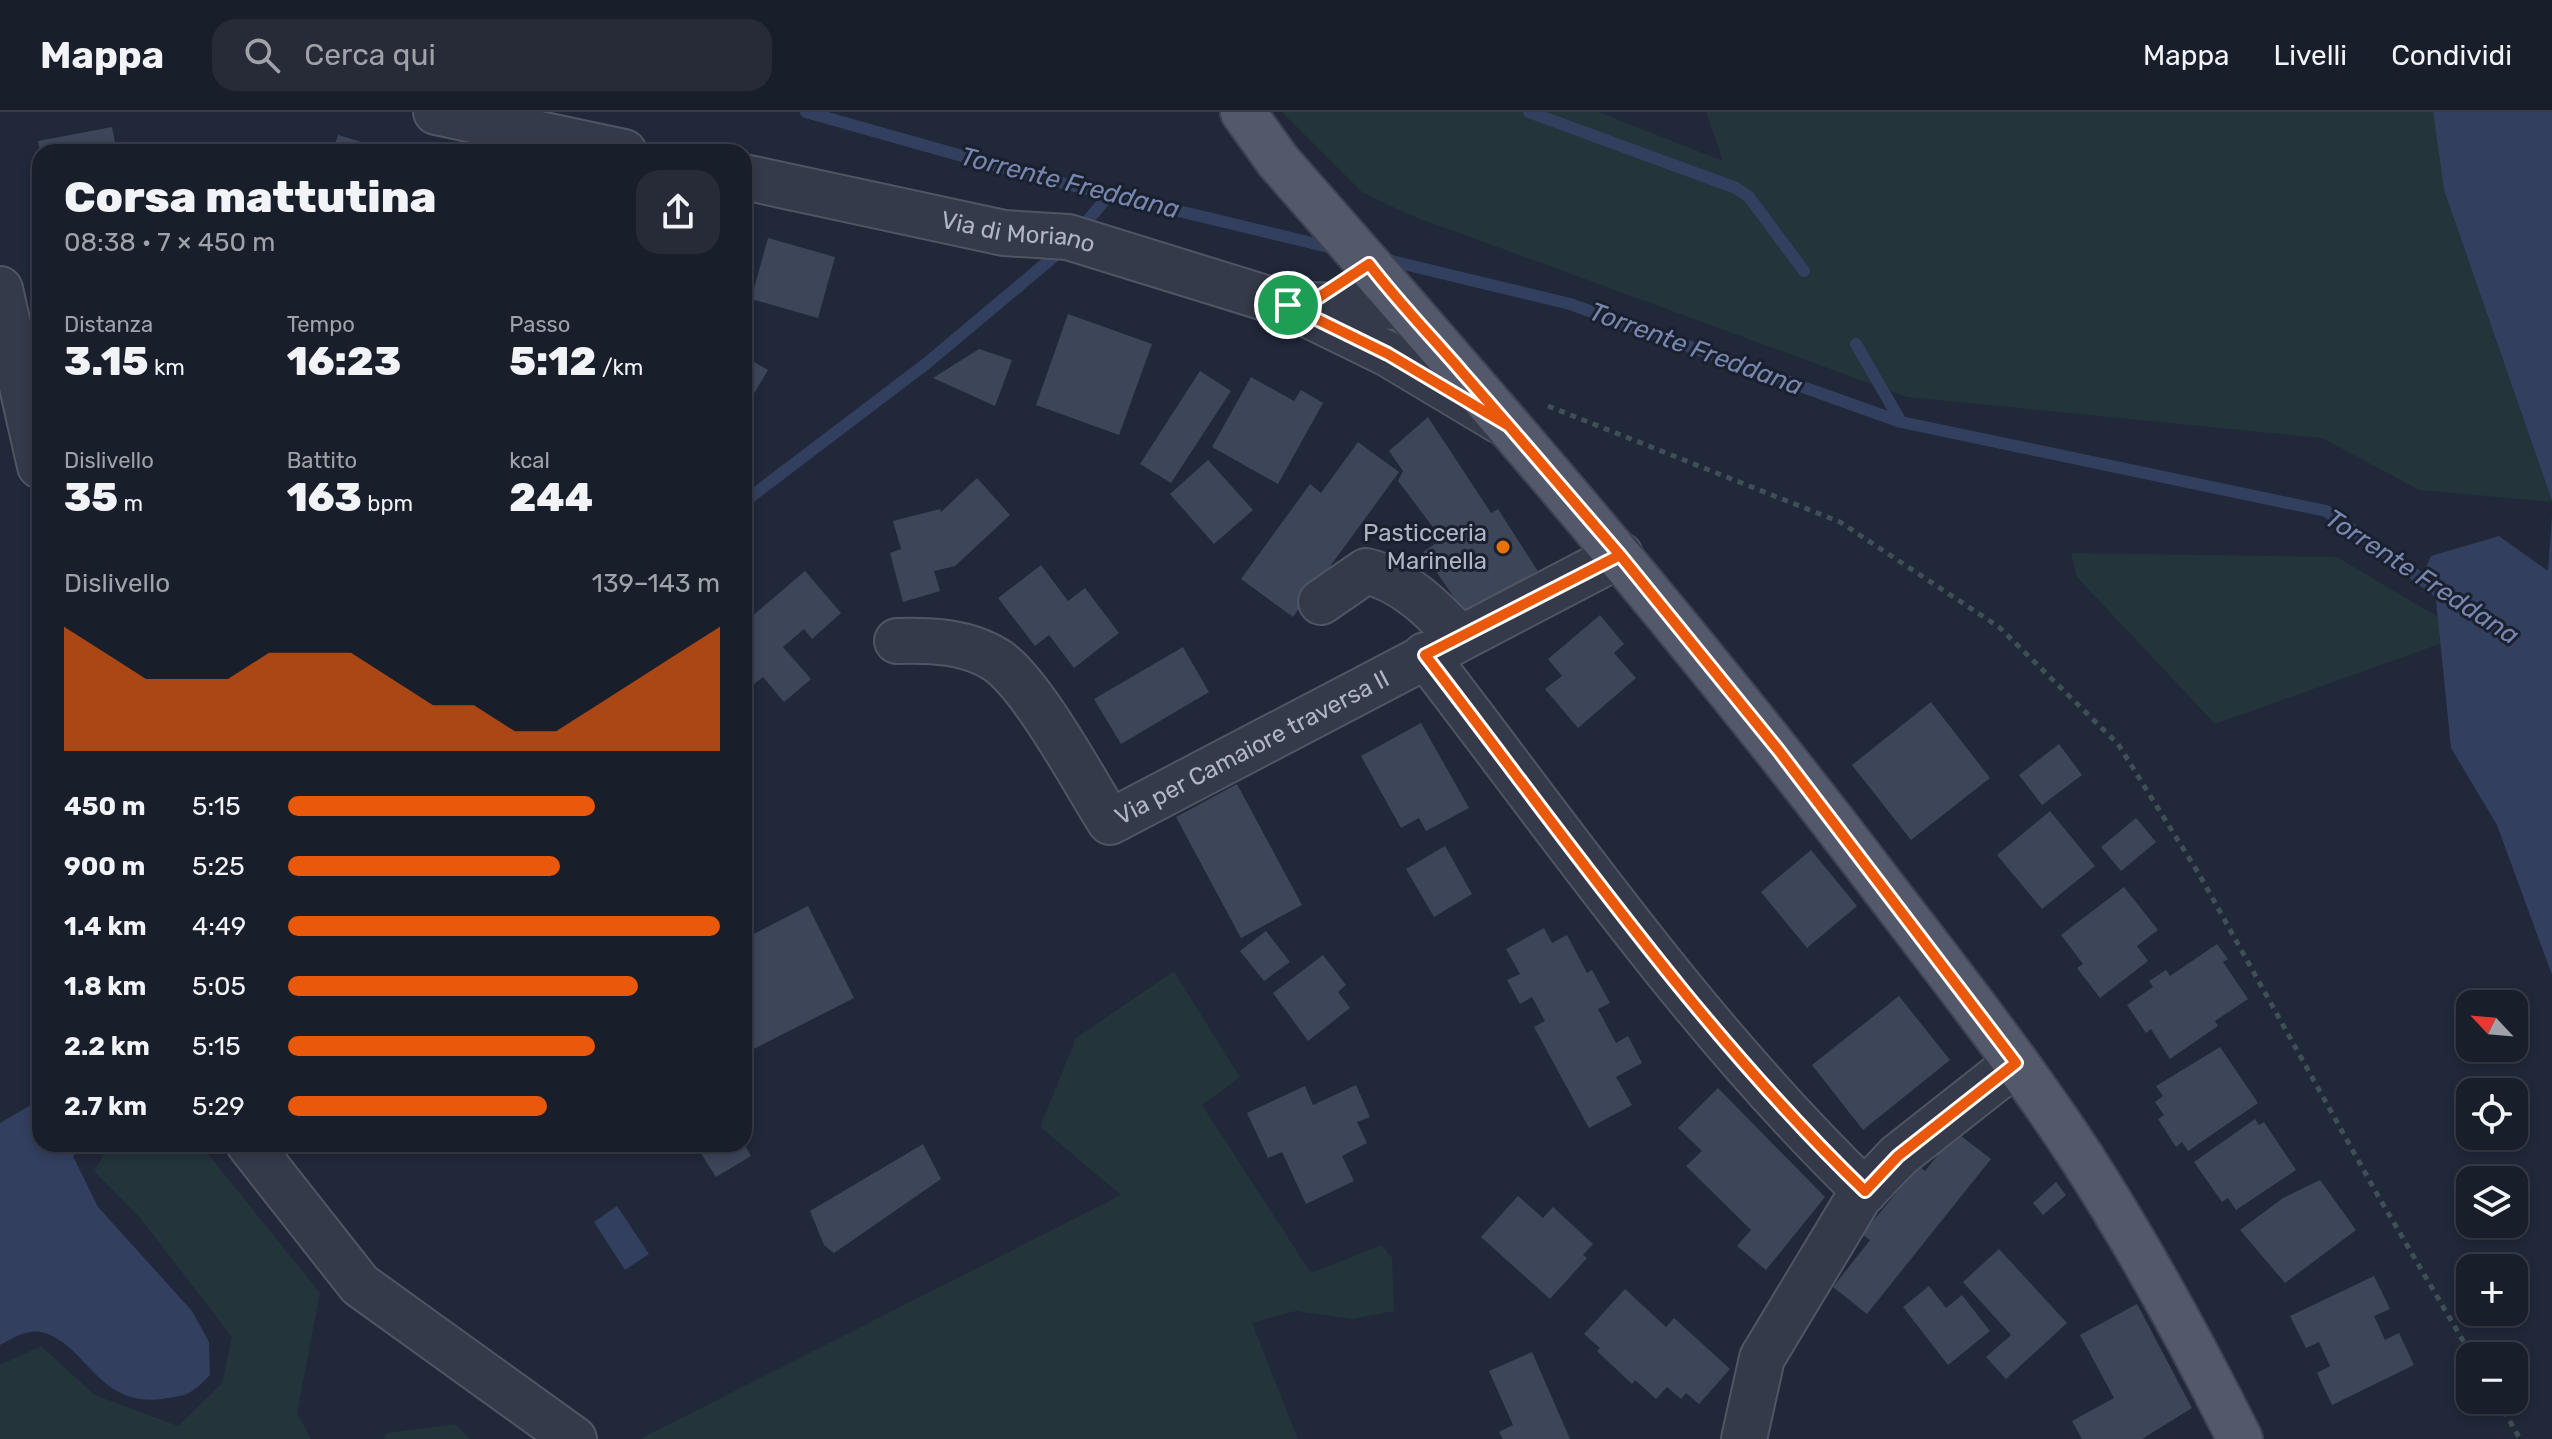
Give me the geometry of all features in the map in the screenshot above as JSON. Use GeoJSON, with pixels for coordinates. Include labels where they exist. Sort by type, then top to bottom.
{"type":"FeatureCollection","features":[{"type":"Feature","properties":{"kind":"main road"},"geometry":{"type":"LineString","coordinates":[[1212,112],[1278,161]]}},
{"type":"Feature","properties":{"kind":"main road"},"geometry":{"type":"LineString","coordinates":[[1243,112],[1278,161],[1394,295],[1522,414],[1620,555],[1779,751],[2016,1063],[2137,1246],[2240,1439]]}},
{"type":"Feature","properties":{"kind":"street"},"geometry":{"type":"LineString","coordinates":[[436,112],[586,144]]}},
{"type":"Feature","properties":{"kind":"street","name":"Via di Moriano"},"geometry":{"type":"LineString","coordinates":[[752,179],[1004,233],[1087,243],[1298,305],[1363,341],[1522,414]]}},
{"type":"Feature","properties":{"kind":"street"},"geometry":{"type":"LineString","coordinates":[[0,289],[32,431]]}},
{"type":"Feature","properties":{"kind":"street"},"geometry":{"type":"LineString","coordinates":[[1363,341],[1394,295]]}},
{"type":"Feature","properties":{"kind":"street","name":"Via di Moriano"},"geometry":{"type":"LineString","coordinates":[[1298,305],[1394,295]]}},
{"type":"Feature","properties":{"kind":"street","name":"Via per Camaiore traversa II"},"geometry":{"type":"LineString","coordinates":[[897,641],[936,640],[996,660],[1018,679],[1110,822],[1620,555]]}},
{"type":"Feature","properties":{"kind":"street"},"geometry":{"type":"LineString","coordinates":[[1321,602],[1366,571],[1382,575],[1435,612],[1442,646],[1696,1008],[1785,1112],[1865,1191]]}},
{"type":"Feature","properties":{"kind":"street"},"geometry":{"type":"LineString","coordinates":[[1744,1439],[1762,1358],[1834,1235],[1865,1191],[1898,1156],[2016,1063]]}},
{"type":"Feature","properties":{"kind":"street"},"geometry":{"type":"LineString","coordinates":[[255,1152],[360,1285],[574,1439]]}},
{"type":"Feature","properties":{"kind":"path"},"geometry":{"type":"LineString","coordinates":[[1522,414],[1840,522],[1999,627],[2118,744],[2199,874],[2377,1194],[2464,1342]]}},
{"type":"Feature","properties":{"kind":"path"},"geometry":{"type":"LineString","coordinates":[[2506,1414],[2520,1439]]}},
{"type":"Feature","properties":{"kind":"shaded area"},"geometry":{"type":"Polygon","coordinates":[[[1282,112],[1599,112],[1723,161],[1706,112],[2433,112],[2444,190],[2552,502],[2419,490],[2322,438],[1907,397],[1407,214],[1362,192],[1282,112]]]}},
{"type":"Feature","properties":{"kind":"shaded area"},"geometry":{"type":"Polygon","coordinates":[[[2071,553],[2337,557],[2438,617],[2440,644],[2215,724],[2076,576],[2071,553]]]}},
{"type":"Feature","properties":{"kind":"shaded area"},"geometry":{"type":"Polygon","coordinates":[[[1174,971],[1240,1077],[1202,1105],[1311,1273],[1382,1245],[1392,1258],[1394,1311],[1352,1319],[1296,1311],[1252,1323],[1298,1439],[640,1439],[1121,1195],[1040,1127],[1076,1038],[1174,971]]]}},
{"type":"Feature","properties":{"kind":"shaded area"},"geometry":{"type":"Polygon","coordinates":[[[105,1152],[206,1152],[320,1293],[297,1413],[311,1439],[0,1439],[0,1365],[41,1346],[95,1395],[178,1426],[222,1383],[232,1337],[141,1219],[94,1171],[105,1152]]]}},
{"type":"Feature","properties":{"kind":"shaded area"},"geometry":{"type":"Polygon","coordinates":[[[455,1424],[470,1439],[383,1439],[387,1433],[455,1424]]]}},
{"type":"Feature","properties":{"kind":"water"},"geometry":{"type":"Polygon","coordinates":[[[2433,112],[2552,112],[2552,501],[2444,190],[2433,112]]]}},
{"type":"Feature","properties":{"kind":"water"},"geometry":{"type":"Polygon","coordinates":[[[2552,515],[2552,975],[2497,825],[2451,748],[2435,591],[2426,567],[2431,556],[2499,536],[2548,571],[2552,515]]]}},
{"type":"Feature","properties":{"kind":"water"},"geometry":{"type":"Polygon","coordinates":[[[32,1107],[32,1152],[71,1152],[98,1207],[192,1311],[209,1342],[210,1375],[198,1387],[178,1396],[140,1399],[107,1384],[57,1338],[35,1331],[0,1345],[0,1123],[32,1107]]]}},
{"type":"Feature","properties":{"kind":"water"},"geometry":{"type":"Polygon","coordinates":[[[617,1206],[649,1254],[625,1270],[594,1222],[617,1206]]]}},
{"type":"Feature","properties":{"kind":"building"},"geometry":{"type":"Polygon","coordinates":[[[112,127],[115,144],[39,144],[38,141],[112,127]]]}},
{"type":"Feature","properties":{"kind":"building"},"geometry":{"type":"Polygon","coordinates":[[[338,135],[368,144],[335,144],[338,135]]]}},
{"type":"Feature","properties":{"kind":"building"},"geometry":{"type":"Polygon","coordinates":[[[768,238],[835,257],[818,318],[752,299],[768,238]]]}},
{"type":"Feature","properties":{"kind":"building"},"geometry":{"type":"Polygon","coordinates":[[[1068,314],[1152,344],[1119,435],[1036,405],[1068,314]]]}},
{"type":"Feature","properties":{"kind":"building"},"geometry":{"type":"Polygon","coordinates":[[[979,349],[1012,360],[995,406],[933,378],[979,349]]]}},
{"type":"Feature","properties":{"kind":"building"},"geometry":{"type":"Polygon","coordinates":[[[752,361],[768,370],[752,397],[752,361]]]}},
{"type":"Feature","properties":{"kind":"building"},"geometry":{"type":"Polygon","coordinates":[[[1200,371],[1231,391],[1171,483],[1140,464],[1200,371]]]}},
{"type":"Feature","properties":{"kind":"building"},"geometry":{"type":"Polygon","coordinates":[[[1251,377],[1294,401],[1301,390],[1323,403],[1278,484],[1212,447],[1251,377]]]}},
{"type":"Feature","properties":{"kind":"building"},"geometry":{"type":"Polygon","coordinates":[[[1428,417],[1491,513],[1498,509],[1541,576],[1465,614],[1423,552],[1442,539],[1398,481],[1403,471],[1389,451],[1428,417]]]}},
{"type":"Feature","properties":{"kind":"building"},"geometry":{"type":"Polygon","coordinates":[[[1358,442],[1399,472],[1293,617],[1241,579],[1310,484],[1321,493],[1358,442]]]}},
{"type":"Feature","properties":{"kind":"building"},"geometry":{"type":"Polygon","coordinates":[[[1208,460],[1253,510],[1214,544],[1170,494],[1208,460]]]}},
{"type":"Feature","properties":{"kind":"building"},"geometry":{"type":"Polygon","coordinates":[[[977,478],[1010,515],[955,566],[934,571],[940,591],[903,602],[890,553],[901,549],[893,521],[940,509],[941,512],[977,478]]]}},
{"type":"Feature","properties":{"kind":"building"},"geometry":{"type":"Polygon","coordinates":[[[1041,565],[1068,601],[1085,588],[1119,633],[1074,668],[1049,635],[1035,646],[998,598],[1041,565]]]}},
{"type":"Feature","properties":{"kind":"building"},"geometry":{"type":"Polygon","coordinates":[[[805,571],[841,613],[812,639],[804,629],[783,647],[811,679],[784,702],[763,677],[754,684],[752,682],[752,616],[805,571]]]}},
{"type":"Feature","properties":{"kind":"building"},"geometry":{"type":"Polygon","coordinates":[[[1600,615],[1624,644],[1614,653],[1636,678],[1578,728],[1545,689],[1562,676],[1548,659],[1600,615]]]}},
{"type":"Feature","properties":{"kind":"building"},"geometry":{"type":"Polygon","coordinates":[[[1183,647],[1209,692],[1121,744],[1094,699],[1183,647]]]}},
{"type":"Feature","properties":{"kind":"building"},"geometry":{"type":"Polygon","coordinates":[[[1931,702],[1990,778],[1911,840],[1852,765],[1931,702]]]}},
{"type":"Feature","properties":{"kind":"building"},"geometry":{"type":"Polygon","coordinates":[[[1421,723],[1469,808],[1426,831],[1419,818],[1401,828],[1361,756],[1421,723]]]}},
{"type":"Feature","properties":{"kind":"building"},"geometry":{"type":"Polygon","coordinates":[[[2059,744],[2082,775],[2042,805],[2019,775],[2059,744]]]}},
{"type":"Feature","properties":{"kind":"building"},"geometry":{"type":"Polygon","coordinates":[[[1237,784],[1302,905],[1241,938],[1176,817],[1237,784]]]}},
{"type":"Feature","properties":{"kind":"building"},"geometry":{"type":"Polygon","coordinates":[[[2050,811],[2095,866],[2042,909],[1997,855],[2050,811]]]}},
{"type":"Feature","properties":{"kind":"building"},"geometry":{"type":"Polygon","coordinates":[[[2136,818],[2156,842],[2121,871],[2101,847],[2136,818]]]}},
{"type":"Feature","properties":{"kind":"building"},"geometry":{"type":"Polygon","coordinates":[[[1445,846],[1472,894],[1434,917],[1406,869],[1445,846]]]}},
{"type":"Feature","properties":{"kind":"building"},"geometry":{"type":"Polygon","coordinates":[[[1811,850],[1857,906],[1807,948],[1761,892],[1811,850]]]}},
{"type":"Feature","properties":{"kind":"building"},"geometry":{"type":"Polygon","coordinates":[[[2124,887],[2158,930],[2137,946],[2148,961],[2100,998],[2077,968],[2083,964],[2061,935],[2124,887]]]}},
{"type":"Feature","properties":{"kind":"building"},"geometry":{"type":"Polygon","coordinates":[[[808,906],[854,998],[752,1050],[752,935],[808,906]]]}},
{"type":"Feature","properties":{"kind":"building"},"geometry":{"type":"Polygon","coordinates":[[[1544,928],[1552,943],[1567,935],[1587,973],[1592,970],[1610,1003],[1598,1009],[1616,1043],[1628,1036],[1642,1063],[1616,1077],[1632,1105],[1589,1128],[1534,1027],[1545,1021],[1532,997],[1520,1004],[1507,980],[1520,974],[1506,949],[1544,928]]]}},
{"type":"Feature","properties":{"kind":"building"},"geometry":{"type":"Polygon","coordinates":[[[1266,931],[1290,962],[1264,981],[1240,951],[1266,931]]]}},
{"type":"Feature","properties":{"kind":"building"},"geometry":{"type":"Polygon","coordinates":[[[2217,944],[2228,959],[2223,962],[2248,999],[2215,1021],[2218,1026],[2170,1059],[2151,1029],[2146,1033],[2127,1005],[2153,987],[2149,981],[2166,970],[2170,976],[2217,944]]]}},
{"type":"Feature","properties":{"kind":"building"},"geometry":{"type":"Polygon","coordinates":[[[1323,955],[1346,985],[1338,992],[1350,1008],[1308,1041],[1273,993],[1323,955]]]}},
{"type":"Feature","properties":{"kind":"building"},"geometry":{"type":"Polygon","coordinates":[[[1899,996],[1950,1060],[1863,1130],[1812,1065],[1899,996]]]}},
{"type":"Feature","properties":{"kind":"building"},"geometry":{"type":"Polygon","coordinates":[[[2220,1047],[2258,1103],[2188,1151],[2182,1142],[2176,1147],[2158,1119],[2164,1115],[2155,1102],[2163,1096],[2156,1086],[2220,1047]]]}},
{"type":"Feature","properties":{"kind":"building"},"geometry":{"type":"Polygon","coordinates":[[[1356,1085],[1370,1117],[1357,1122],[1367,1143],[1342,1156],[1354,1181],[1306,1204],[1282,1152],[1268,1158],[1247,1113],[1305,1086],[1313,1105],[1356,1085]]]}},
{"type":"Feature","properties":{"kind":"building"},"geometry":{"type":"Polygon","coordinates":[[[1718,1088],[1825,1197],[1766,1270],[1737,1246],[1751,1230],[1686,1166],[1702,1151],[1678,1128],[1718,1088]]]}},
{"type":"Feature","properties":{"kind":"building"},"geometry":{"type":"Polygon","coordinates":[[[2255,1119],[2259,1125],[2264,1122],[2296,1170],[2236,1210],[2228,1198],[2222,1202],[2194,1162],[2255,1119]]]}},
{"type":"Feature","properties":{"kind":"building"},"geometry":{"type":"Polygon","coordinates":[[[1956,1132],[1991,1159],[1867,1314],[1833,1287],[1870,1240],[1862,1234],[1919,1166],[1925,1171],[1956,1132]]]}},
{"type":"Feature","properties":{"kind":"building"},"geometry":{"type":"Polygon","coordinates":[[[923,1144],[941,1179],[834,1253],[824,1245],[810,1211],[923,1144]]]}},
{"type":"Feature","properties":{"kind":"building"},"geometry":{"type":"Polygon","coordinates":[[[700,1152],[749,1152],[751,1156],[716,1177],[700,1152]]]}},
{"type":"Feature","properties":{"kind":"building"},"geometry":{"type":"Polygon","coordinates":[[[2320,1180],[2356,1230],[2285,1283],[2240,1230],[2283,1198],[2320,1180]]]}},
{"type":"Feature","properties":{"kind":"building"},"geometry":{"type":"Polygon","coordinates":[[[2056,1182],[2066,1195],[2043,1215],[2033,1203],[2056,1182]]]}},
{"type":"Feature","properties":{"kind":"building"},"geometry":{"type":"Polygon","coordinates":[[[1518,1196],[1543,1218],[1553,1207],[1593,1244],[1583,1255],[1587,1258],[1550,1299],[1481,1237],[1518,1196]]]}},
{"type":"Feature","properties":{"kind":"building"},"geometry":{"type":"Polygon","coordinates":[[[1999,1249],[2067,1323],[2006,1379],[1986,1357],[2011,1335],[1963,1282],[1999,1249]]]}},
{"type":"Feature","properties":{"kind":"building"},"geometry":{"type":"Polygon","coordinates":[[[2374,1276],[2390,1309],[2374,1316],[2385,1340],[2399,1333],[2414,1365],[2332,1405],[2317,1373],[2330,1366],[2319,1342],[2306,1348],[2290,1316],[2374,1276]]]}},
{"type":"Feature","properties":{"kind":"building"},"geometry":{"type":"Polygon","coordinates":[[[1929,1286],[1946,1308],[1962,1295],[1990,1331],[1948,1365],[1903,1307],[1929,1286]]]}},
{"type":"Feature","properties":{"kind":"building"},"geometry":{"type":"Polygon","coordinates":[[[1625,1289],[1666,1327],[1674,1318],[1730,1369],[1699,1404],[1686,1393],[1681,1399],[1667,1387],[1656,1399],[1635,1380],[1632,1384],[1584,1334],[1625,1289]]]}},
{"type":"Feature","properties":{"kind":"building"},"geometry":{"type":"Polygon","coordinates":[[[2137,1304],[2192,1408],[2142,1439],[2082,1439],[2072,1421],[2114,1398],[2080,1335],[2137,1304]]]}},
{"type":"Feature","properties":{"kind":"building"},"geometry":{"type":"Polygon","coordinates":[[[1532,1352],[1570,1439],[1503,1439],[1499,1432],[1513,1425],[1489,1371],[1532,1352]]]}},
{"type":"Feature","properties":{"kind":"waterway","name":"Torrente Freddana"},"geometry":{"type":"LineString","coordinates":[[806,112],[1037,177],[1337,249]]}},
{"type":"Feature","properties":{"kind":"waterway"},"geometry":{"type":"LineString","coordinates":[[1529,112],[1736,188],[1749,197],[1804,271]]}},
{"type":"Feature","properties":{"kind":"waterway"},"geometry":{"type":"LineString","coordinates":[[1079,231],[1110,194]]}},
{"type":"Feature","properties":{"kind":"waterway"},"geometry":{"type":"LineString","coordinates":[[752,496],[927,363],[1064,248]]}},
{"type":"Feature","properties":{"kind":"waterway","name":"Torrente Freddana"},"geometry":{"type":"LineString","coordinates":[[1383,259],[1570,304],[1901,422],[2326,511],[2449,599]]}},
{"type":"Feature","properties":{"kind":"waterway"},"geometry":{"type":"LineString","coordinates":[[1856,344],[1901,422]]}},
{"type":"Feature","properties":{"kind":"place","name":"Pasticceria Marinella"},"geometry":{"type":"Point","coordinates":[1503,547]}},
{"type":"Feature","properties":{"kind":"route"},"geometry":{"type":"LineString","coordinates":[[1288,305],[1307,305],[1369,264],[1403,307],[1462,372],[1509,426],[1564,490],[1620,555],[1425,655],[1696,1008],[1785,1112],[1865,1191],[1898,1156],[2016,1063],[1779,751],[1620,555],[1509,426],[1388,354],[1288,305]]}}]}
